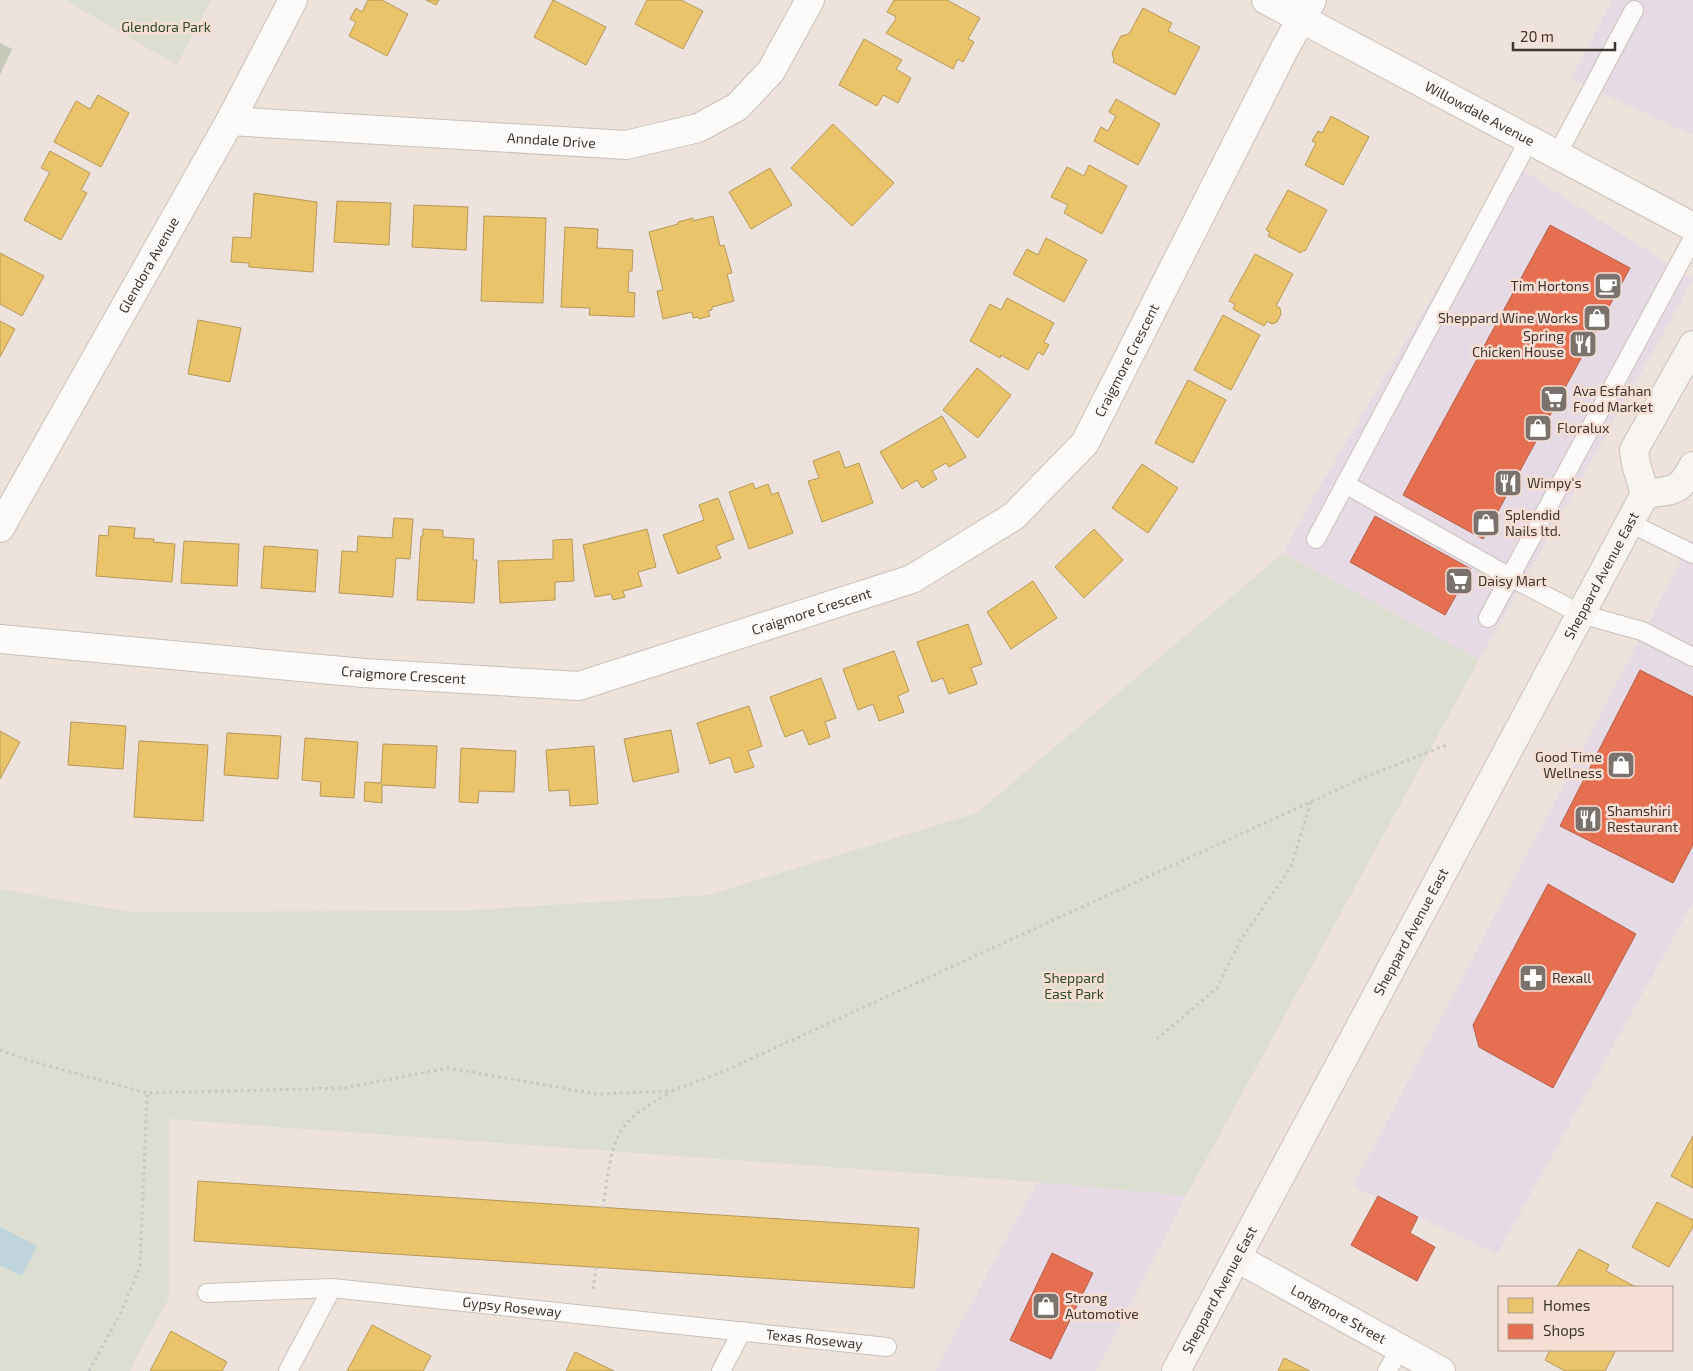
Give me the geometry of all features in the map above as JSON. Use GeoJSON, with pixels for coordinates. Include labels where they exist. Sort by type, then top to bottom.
{"type":"FeatureCollection","features":[{"type":"Feature","properties":{"kind":"main road"},"geometry":{"type":"LineString","coordinates":[[1693,345],[1634,450],[1645,494],[1677,488],[1683,484],[1693,466]]}},
{"type":"Feature","properties":{"kind":"main road","name":"Sheppard Avenue East"},"geometry":{"type":"LineString","coordinates":[[1176,1371],[1645,494]]}},
{"type":"Feature","properties":{"kind":"street","name":"Glendora Avenue"},"geometry":{"type":"LineString","coordinates":[[0,528],[230,121],[293,0]]}},
{"type":"Feature","properties":{"kind":"street","name":"Anndale Drive"},"geometry":{"type":"LineString","coordinates":[[230,121],[626,145],[698,128],[737,106],[771,71],[810,0]]}},
{"type":"Feature","properties":{"kind":"street","name":"Willowdale Avenue"},"geometry":{"type":"LineString","coordinates":[[1266,0],[1306,9],[1529,140],[1693,227]]}},
{"type":"Feature","properties":{"kind":"street","name":"Craigmore Crescent"},"geometry":{"type":"LineString","coordinates":[[0,639],[364,672],[579,686],[912,579],[1014,516],[1085,444],[1306,9]]}},
{"type":"Feature","properties":{"kind":"street","name":"Longmore Street"},"geometry":{"type":"LineString","coordinates":[[1237,1258],[1394,1360],[1441,1371]]}},
{"type":"Feature","properties":{"kind":"lane"},"geometry":{"type":"LineString","coordinates":[[1557,155],[1634,10]]}},
{"type":"Feature","properties":{"kind":"lane"},"geometry":{"type":"LineString","coordinates":[[1316,539],[1529,140]]}},
{"type":"Feature","properties":{"kind":"lane"},"geometry":{"type":"LineString","coordinates":[[1488,618],[1693,238]]}},
{"type":"Feature","properties":{"kind":"lane"},"geometry":{"type":"LineString","coordinates":[[1345,484],[1510,577],[1581,614],[1642,631],[1693,657]]}},
{"type":"Feature","properties":{"kind":"lane"},"geometry":{"type":"LineString","coordinates":[[1630,523],[1693,554]]}},
{"type":"Feature","properties":{"kind":"lane"},"geometry":{"type":"LineString","coordinates":[[288,1371],[332,1288]]}},
{"type":"Feature","properties":{"kind":"lane","name":"Gypsy Roseway"},"geometry":{"type":"LineString","coordinates":[[207,1293],[332,1288],[742,1331]]}},
{"type":"Feature","properties":{"kind":"lane"},"geometry":{"type":"LineString","coordinates":[[721,1371],[742,1331]]}},
{"type":"Feature","properties":{"kind":"lane","name":"Texas Roseway"},"geometry":{"type":"LineString","coordinates":[[742,1331],[887,1347]]}},
{"type":"Feature","properties":{"kind":"path"},"geometry":{"type":"LineString","coordinates":[[604,1208],[608,1174],[617,1139],[626,1123],[672,1091],[729,1069],[1364,778],[1448,744]]}},
{"type":"Feature","properties":{"kind":"path"},"geometry":{"type":"LineString","coordinates":[[1157,1039],[1217,988],[1240,941],[1291,867],[1312,802]]}},
{"type":"Feature","properties":{"kind":"path"},"geometry":{"type":"LineString","coordinates":[[0,1050],[31,1061],[147,1094],[343,1088],[448,1068],[596,1094],[672,1091]]}},
{"type":"Feature","properties":{"kind":"path"},"geometry":{"type":"LineString","coordinates":[[89,1371],[122,1310],[140,1267],[147,1094]]}},
{"type":"Feature","properties":{"kind":"shaded area"},"geometry":{"type":"Polygon","coordinates":[[[1612,0],[1693,0],[1693,135],[1571,79],[1612,0]]]}},
{"type":"Feature","properties":{"kind":"shaded area"},"geometry":{"type":"Polygon","coordinates":[[[1514,165],[1693,280],[1479,660],[1283,553],[1316,493],[1489,201],[1514,165]]]}},
{"type":"Feature","properties":{"kind":"shaded area"},"geometry":{"type":"Polygon","coordinates":[[[1693,538],[1693,903],[1497,1254],[1353,1186],[1693,538]]]}},
{"type":"Feature","properties":{"kind":"shaded area"},"geometry":{"type":"Polygon","coordinates":[[[1037,1182],[1186,1196],[1096,1371],[935,1371],[1037,1182]]]}},
{"type":"Feature","properties":{"kind":"green space","name":"Glendora Park"},"geometry":{"type":"Polygon","coordinates":[[[65,0],[211,0],[177,65],[65,0]]]}},
{"type":"Feature","properties":{"kind":"green space"},"geometry":{"type":"Polygon","coordinates":[[[0,43],[12,49],[0,75],[0,43]]]}},
{"type":"Feature","properties":{"kind":"green space","name":"Sheppard East Park"},"geometry":{"type":"Polygon","coordinates":[[[1283,553],[1479,660],[1186,1196],[1037,1182],[169,1119],[169,1298],[129,1371],[0,1371],[0,889],[130,912],[459,911],[708,895],[977,813],[1283,553]]]}},
{"type":"Feature","properties":{"kind":"water"},"geometry":{"type":"Polygon","coordinates":[[[0,1227],[37,1246],[22,1276],[0,1265],[0,1227]]]}},
{"type":"Feature","properties":{"kind":"building: Homes"},"geometry":{"type":"Polygon","coordinates":[[[368,0],[382,0],[408,14],[387,56],[349,36],[356,22],[350,19],[356,8],[362,12],[368,0]]]}},
{"type":"Feature","properties":{"kind":"building: Homes"},"geometry":{"type":"Polygon","coordinates":[[[426,0],[439,0],[436,5],[426,0]]]}},
{"type":"Feature","properties":{"kind":"building: Homes"},"geometry":{"type":"Polygon","coordinates":[[[553,0],[606,27],[586,65],[534,37],[553,0]]]}},
{"type":"Feature","properties":{"kind":"building: Homes"},"geometry":{"type":"Polygon","coordinates":[[[647,0],[681,0],[703,11],[683,49],[635,24],[647,0]]]}},
{"type":"Feature","properties":{"kind":"building: Homes"},"geometry":{"type":"Polygon","coordinates":[[[894,0],[947,0],[980,18],[968,39],[974,42],[963,62],[958,59],[953,69],[886,33],[896,19],[895,16],[887,12],[894,0]]]}},
{"type":"Feature","properties":{"kind":"building: Homes"},"geometry":{"type":"Polygon","coordinates":[[[1143,8],[1172,23],[1168,31],[1200,47],[1175,95],[1113,62],[1112,53],[1121,36],[1129,34],[1143,8]]]}},
{"type":"Feature","properties":{"kind":"building: Homes"},"geometry":{"type":"Polygon","coordinates":[[[864,39],[902,60],[896,69],[911,78],[898,103],[883,95],[877,106],[839,85],[864,39]]]}},
{"type":"Feature","properties":{"kind":"building: Homes"},"geometry":{"type":"Polygon","coordinates":[[[98,95],[129,113],[101,167],[54,142],[76,101],[90,109],[98,95]]]}},
{"type":"Feature","properties":{"kind":"building: Homes"},"geometry":{"type":"Polygon","coordinates":[[[1116,99],[1160,124],[1138,165],[1094,141],[1101,127],[1108,131],[1116,116],[1109,112],[1116,99]]]}},
{"type":"Feature","properties":{"kind":"building: Homes"},"geometry":{"type":"Polygon","coordinates":[[[1331,116],[1369,137],[1343,185],[1305,165],[1316,143],[1312,141],[1318,131],[1322,133],[1331,116]]]}},
{"type":"Feature","properties":{"kind":"building: Homes"},"geometry":{"type":"Polygon","coordinates":[[[833,124],[894,183],[852,226],[791,168],[833,124]]]}},
{"type":"Feature","properties":{"kind":"building: Homes"},"geometry":{"type":"Polygon","coordinates":[[[50,151],[90,173],[81,190],[87,193],[61,240],[24,220],[50,172],[41,168],[50,151]]]}},
{"type":"Feature","properties":{"kind":"building: Homes"},"geometry":{"type":"Polygon","coordinates":[[[1089,165],[1127,186],[1102,234],[1064,213],[1068,205],[1051,197],[1067,167],[1084,176],[1089,165]]]}},
{"type":"Feature","properties":{"kind":"building: Homes"},"geometry":{"type":"Polygon","coordinates":[[[770,168],[792,205],[751,229],[729,192],[770,168]]]}},
{"type":"Feature","properties":{"kind":"building: Homes"},"geometry":{"type":"Polygon","coordinates":[[[1288,190],[1327,210],[1305,251],[1303,250],[1301,253],[1268,236],[1270,232],[1266,230],[1288,190]]]}},
{"type":"Feature","properties":{"kind":"building: Homes"},"geometry":{"type":"Polygon","coordinates":[[[254,193],[317,202],[313,272],[249,267],[249,263],[231,262],[233,237],[251,238],[254,193]]]}},
{"type":"Feature","properties":{"kind":"building: Homes"},"geometry":{"type":"Polygon","coordinates":[[[337,201],[391,203],[389,245],[334,242],[337,201]]]}},
{"type":"Feature","properties":{"kind":"building: Homes"},"geometry":{"type":"Polygon","coordinates":[[[414,205],[468,207],[466,250],[412,247],[414,205]]]}},
{"type":"Feature","properties":{"kind":"building: Homes"},"geometry":{"type":"Polygon","coordinates":[[[484,216],[546,218],[543,303],[481,301],[484,216]]]}},
{"type":"Feature","properties":{"kind":"building: Homes"},"geometry":{"type":"Polygon","coordinates":[[[713,216],[720,246],[724,245],[732,273],[727,274],[734,301],[712,307],[712,310],[708,311],[710,316],[699,319],[698,317],[693,318],[692,312],[663,319],[657,291],[663,290],[649,232],[693,218],[693,221],[713,216]]]}},
{"type":"Feature","properties":{"kind":"building: Homes"},"geometry":{"type":"Polygon","coordinates":[[[565,227],[598,229],[597,248],[633,250],[628,292],[635,293],[634,317],[589,315],[590,308],[561,307],[565,227]]]}},
{"type":"Feature","properties":{"kind":"building: Homes"},"geometry":{"type":"Polygon","coordinates":[[[1046,238],[1087,260],[1064,302],[1013,274],[1027,249],[1038,255],[1046,238]]]}},
{"type":"Feature","properties":{"kind":"building: Homes"},"geometry":{"type":"Polygon","coordinates":[[[0,253],[44,276],[22,316],[0,304],[0,253]]]}},
{"type":"Feature","properties":{"kind":"building: Homes"},"geometry":{"type":"Polygon","coordinates":[[[1255,254],[1293,274],[1276,306],[1280,308],[1281,314],[1277,322],[1272,324],[1267,321],[1264,326],[1233,309],[1235,304],[1229,301],[1255,254]]]}},
{"type":"Feature","properties":{"kind":"building: Homes"},"geometry":{"type":"Polygon","coordinates":[[[1007,298],[1054,323],[1044,342],[1049,345],[1043,355],[1038,352],[1028,370],[1001,355],[1000,358],[970,341],[990,304],[1001,310],[1007,298]]]}},
{"type":"Feature","properties":{"kind":"building: Homes"},"geometry":{"type":"Polygon","coordinates":[[[1223,315],[1260,335],[1231,390],[1194,370],[1223,315]]]}},
{"type":"Feature","properties":{"kind":"building: Homes"},"geometry":{"type":"Polygon","coordinates":[[[198,320],[241,328],[230,382],[188,374],[198,320]]]}},
{"type":"Feature","properties":{"kind":"building: Homes"},"geometry":{"type":"Polygon","coordinates":[[[0,321],[15,329],[0,357],[0,321]]]}},
{"type":"Feature","properties":{"kind":"building: Homes"},"geometry":{"type":"Polygon","coordinates":[[[977,368],[1011,395],[978,438],[943,410],[977,368]]]}},
{"type":"Feature","properties":{"kind":"building: Homes"},"geometry":{"type":"Polygon","coordinates":[[[1188,380],[1226,400],[1193,463],[1155,443],[1188,380]]]}},
{"type":"Feature","properties":{"kind":"building: Homes"},"geometry":{"type":"Polygon","coordinates":[[[942,416],[966,457],[949,467],[946,463],[932,471],[937,479],[922,488],[917,480],[902,489],[880,452],[942,416]]]}},
{"type":"Feature","properties":{"kind":"building: Homes"},"geometry":{"type":"Polygon","coordinates":[[[839,451],[845,468],[859,463],[873,503],[822,522],[808,481],[819,478],[813,461],[839,451]]]}},
{"type":"Feature","properties":{"kind":"building: Homes"},"geometry":{"type":"Polygon","coordinates":[[[1142,464],[1178,488],[1148,533],[1112,508],[1142,464]]]}},
{"type":"Feature","properties":{"kind":"building: Homes"},"geometry":{"type":"Polygon","coordinates":[[[753,483],[755,489],[768,484],[772,495],[778,492],[793,533],[749,549],[729,492],[753,483]]]}},
{"type":"Feature","properties":{"kind":"building: Homes"},"geometry":{"type":"Polygon","coordinates":[[[718,498],[734,539],[716,546],[721,558],[678,574],[663,535],[704,520],[699,505],[718,498]]]}},
{"type":"Feature","properties":{"kind":"building: Homes"},"geometry":{"type":"Polygon","coordinates":[[[394,518],[413,519],[410,559],[396,558],[393,597],[339,593],[342,551],[357,552],[358,536],[392,538],[394,518]]]}},
{"type":"Feature","properties":{"kind":"building: Homes"},"geometry":{"type":"Polygon","coordinates":[[[109,526],[135,528],[134,538],[154,539],[153,542],[175,544],[172,582],[96,576],[99,535],[108,536],[109,526]]]}},
{"type":"Feature","properties":{"kind":"building: Homes"},"geometry":{"type":"Polygon","coordinates":[[[423,529],[443,530],[443,537],[474,539],[473,560],[477,560],[474,603],[417,600],[423,529]]]}},
{"type":"Feature","properties":{"kind":"building: Homes"},"geometry":{"type":"Polygon","coordinates":[[[647,529],[656,567],[638,572],[642,586],[623,591],[625,597],[613,600],[611,594],[595,597],[583,545],[647,529]]]}},
{"type":"Feature","properties":{"kind":"building: Homes"},"geometry":{"type":"Polygon","coordinates":[[[1094,529],[1123,560],[1084,598],[1055,567],[1094,529]]]}},
{"type":"Feature","properties":{"kind":"building: Homes"},"geometry":{"type":"Polygon","coordinates":[[[572,539],[574,581],[555,582],[555,600],[500,603],[498,561],[553,559],[553,540],[572,539]]]}},
{"type":"Feature","properties":{"kind":"building: Homes"},"geometry":{"type":"Polygon","coordinates":[[[184,541],[239,544],[237,586],[181,583],[184,541]]]}},
{"type":"Feature","properties":{"kind":"building: Homes"},"geometry":{"type":"Polygon","coordinates":[[[264,546],[318,550],[315,592],[261,588],[264,546]]]}},
{"type":"Feature","properties":{"kind":"building: Homes"},"geometry":{"type":"Polygon","coordinates":[[[1033,581],[1057,618],[1011,649],[987,612],[1033,581]]]}},
{"type":"Feature","properties":{"kind":"building: Homes"},"geometry":{"type":"Polygon","coordinates":[[[968,624],[982,664],[971,668],[977,684],[949,694],[943,678],[932,682],[917,642],[968,624]]]}},
{"type":"Feature","properties":{"kind":"building: Homes"},"geometry":{"type":"Polygon","coordinates":[[[894,651],[909,691],[898,696],[904,712],[879,721],[873,704],[858,710],[843,669],[894,651]]]}},
{"type":"Feature","properties":{"kind":"building: Homes"},"geometry":{"type":"Polygon","coordinates":[[[821,678],[836,718],[825,722],[830,737],[809,745],[803,730],[785,737],[770,697],[821,678]]]}},
{"type":"Feature","properties":{"kind":"building: Homes"},"geometry":{"type":"Polygon","coordinates":[[[749,706],[762,746],[748,751],[754,767],[735,773],[730,757],[710,764],[697,723],[749,706]]]}},
{"type":"Feature","properties":{"kind":"building: Homes"},"geometry":{"type":"Polygon","coordinates":[[[71,722],[126,726],[123,769],[68,765],[71,722]]]}},
{"type":"Feature","properties":{"kind":"building: Homes"},"geometry":{"type":"Polygon","coordinates":[[[671,730],[679,772],[633,782],[624,739],[671,730]]]}},
{"type":"Feature","properties":{"kind":"building: Homes"},"geometry":{"type":"Polygon","coordinates":[[[0,731],[20,742],[0,779],[0,731]]]}},
{"type":"Feature","properties":{"kind":"building: Homes"},"geometry":{"type":"Polygon","coordinates":[[[227,733],[281,736],[278,779],[224,775],[227,733]]]}},
{"type":"Feature","properties":{"kind":"building: Homes"},"geometry":{"type":"Polygon","coordinates":[[[305,738],[358,742],[354,798],[320,796],[321,782],[302,780],[305,738]]]}},
{"type":"Feature","properties":{"kind":"building: Homes"},"geometry":{"type":"Polygon","coordinates":[[[139,741],[208,745],[203,821],[134,817],[139,741]]]}},
{"type":"Feature","properties":{"kind":"building: Homes"},"geometry":{"type":"Polygon","coordinates":[[[383,744],[437,746],[435,788],[382,785],[382,803],[364,801],[365,782],[381,783],[383,744]]]}},
{"type":"Feature","properties":{"kind":"building: Homes"},"geometry":{"type":"Polygon","coordinates":[[[594,746],[598,804],[570,806],[569,790],[549,791],[546,750],[594,746]]]}},
{"type":"Feature","properties":{"kind":"building: Homes"},"geometry":{"type":"Polygon","coordinates":[[[461,748],[516,751],[514,792],[479,791],[478,803],[459,802],[461,748]]]}},
{"type":"Feature","properties":{"kind":"building: Homes"},"geometry":{"type":"Polygon","coordinates":[[[1693,1136],[1693,1188],[1671,1176],[1693,1136]]]}},
{"type":"Feature","properties":{"kind":"building: Homes"},"geometry":{"type":"Polygon","coordinates":[[[198,1181],[919,1228],[914,1288],[194,1241],[198,1181]]]}},
{"type":"Feature","properties":{"kind":"building: Homes"},"geometry":{"type":"Polygon","coordinates":[[[1657,1202],[1693,1220],[1693,1227],[1669,1267],[1632,1247],[1657,1202]]]}},
{"type":"Feature","properties":{"kind":"building: Homes"},"geometry":{"type":"Polygon","coordinates":[[[1579,1249],[1609,1265],[1606,1271],[1634,1286],[1558,1286],[1579,1249]]]}},
{"type":"Feature","properties":{"kind":"building: Homes"},"geometry":{"type":"Polygon","coordinates":[[[372,1325],[431,1356],[423,1371],[347,1371],[372,1325]]]}},
{"type":"Feature","properties":{"kind":"building: Homes"},"geometry":{"type":"Polygon","coordinates":[[[171,1331],[227,1362],[222,1371],[150,1371],[171,1331]]]}},
{"type":"Feature","properties":{"kind":"building: Homes"},"geometry":{"type":"Polygon","coordinates":[[[1550,1351],[1615,1351],[1605,1371],[1565,1371],[1545,1360],[1550,1351]]]}},
{"type":"Feature","properties":{"kind":"building: Homes"},"geometry":{"type":"Polygon","coordinates":[[[575,1352],[614,1371],[566,1371],[575,1352]]]}},
{"type":"Feature","properties":{"kind":"building: Homes"},"geometry":{"type":"Polygon","coordinates":[[[1284,1358],[1310,1371],[1278,1371],[1284,1358]]]}},
{"type":"Feature","properties":{"kind":"building: Shops"},"geometry":{"type":"Polygon","coordinates":[[[1550,225],[1630,268],[1483,539],[1403,495],[1550,225]]]}},
{"type":"Feature","properties":{"kind":"building: Shops"},"geometry":{"type":"Polygon","coordinates":[[[1375,516],[1471,569],[1445,615],[1350,562],[1375,516]]]}},
{"type":"Feature","properties":{"kind":"building: Shops"},"geometry":{"type":"Polygon","coordinates":[[[1640,670],[1693,697],[1693,845],[1673,883],[1560,826],[1640,670]]]}},
{"type":"Feature","properties":{"kind":"building: Shops"},"geometry":{"type":"Polygon","coordinates":[[[1548,884],[1636,934],[1553,1088],[1479,1047],[1473,1025],[1548,884]]]}},
{"type":"Feature","properties":{"kind":"building: Shops"},"geometry":{"type":"Polygon","coordinates":[[[1378,1196],[1418,1217],[1410,1233],[1435,1247],[1417,1281],[1351,1245],[1378,1196]]]}},
{"type":"Feature","properties":{"kind":"building: Shops"},"geometry":{"type":"Polygon","coordinates":[[[1052,1253],[1093,1273],[1051,1359],[1010,1340],[1052,1253]]]}},
{"type":"Feature","properties":{"kind":"place","name":"Tim Hortons"},"geometry":{"type":"Point","coordinates":[1608,286]}},
{"type":"Feature","properties":{"kind":"place","name":"Sheppard Wine Works"},"geometry":{"type":"Point","coordinates":[1597,318]}},
{"type":"Feature","properties":{"kind":"place","name":"Spring Chicken House"},"geometry":{"type":"Point","coordinates":[1583,344]}},
{"type":"Feature","properties":{"kind":"place","name":"Ava Esfahan Food Market"},"geometry":{"type":"Point","coordinates":[1554,399]}},
{"type":"Feature","properties":{"kind":"place","name":"Floralux"},"geometry":{"type":"Point","coordinates":[1538,428]}},
{"type":"Feature","properties":{"kind":"place","name":"Wimpy's"},"geometry":{"type":"Point","coordinates":[1508,483]}},
{"type":"Feature","properties":{"kind":"place","name":"Splendid Nails ltd."},"geometry":{"type":"Point","coordinates":[1486,523]}},
{"type":"Feature","properties":{"kind":"place","name":"Daisy Mart"},"geometry":{"type":"Point","coordinates":[1459,581]}},
{"type":"Feature","properties":{"kind":"place","name":"Good Time Wellness"},"geometry":{"type":"Point","coordinates":[1621,765]}},
{"type":"Feature","properties":{"kind":"place","name":"Shamshiri Restaurant"},"geometry":{"type":"Point","coordinates":[1588,819]}},
{"type":"Feature","properties":{"kind":"place","name":"Rexall"},"geometry":{"type":"Point","coordinates":[1533,978]}},
{"type":"Feature","properties":{"kind":"place","name":"Strong Automotive"},"geometry":{"type":"Point","coordinates":[1046,1306]}}]}
